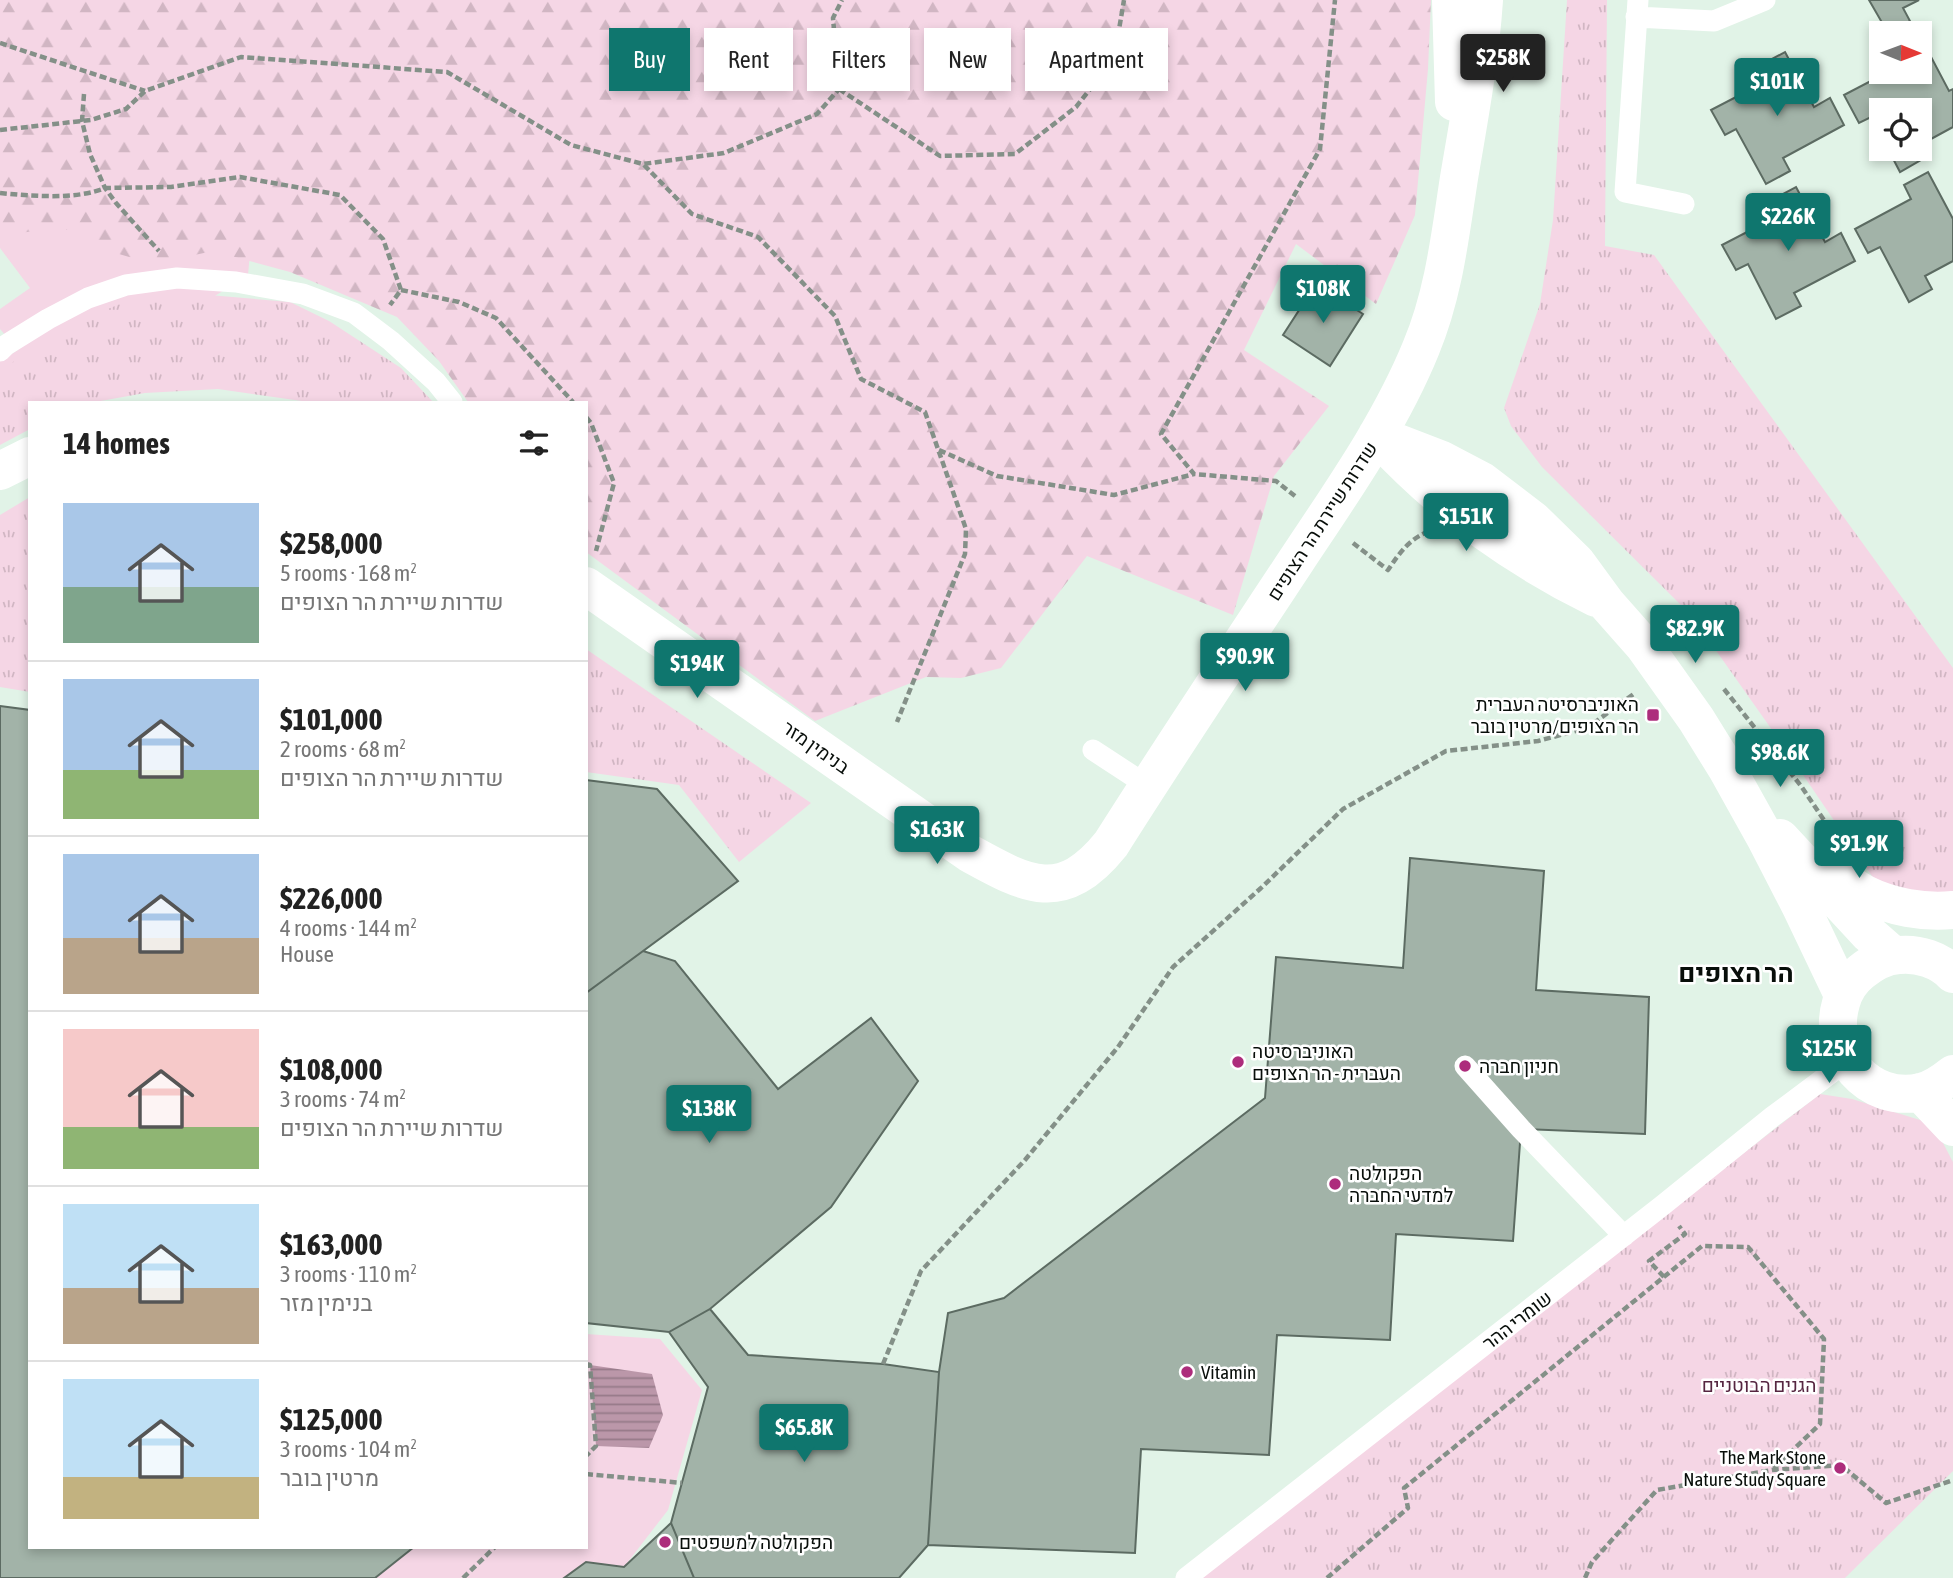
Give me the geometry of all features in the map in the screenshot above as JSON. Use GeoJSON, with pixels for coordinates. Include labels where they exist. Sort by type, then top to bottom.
{"type":"FeatureCollection","features":[{"type":"Feature","properties":{"kind":"street","name":"שדרות שיירת הר הצופים"},"geometry":{"type":"LineString","coordinates":[[1451,0],[1454,119],[1459,181]]}},
{"type":"Feature","properties":{"kind":"street","name":"שדרות שיירת הר הצופים"},"geometry":{"type":"LineString","coordinates":[[1056,884],[1070,879],[1097,862],[1111,844],[1401,394],[1422,345],[1441,288],[1453,228],[1478,60],[1484,0]]}},
{"type":"Feature","properties":{"kind":"street"},"geometry":{"type":"LineString","coordinates":[[1377,435],[1473,475],[1497,491],[1576,562],[1605,603],[1644,646],[1663,672],[1727,769],[1801,907],[1843,995]]}},
{"type":"Feature","properties":{"kind":"street"},"geometry":{"type":"LineString","coordinates":[[0,471],[28,457]]}},
{"type":"Feature","properties":{"kind":"street","name":"בנימין מזר"},"geometry":{"type":"LineString","coordinates":[[590,570],[842,766],[970,853],[1031,883],[1056,884]]}},
{"type":"Feature","properties":{"kind":"street"},"geometry":{"type":"LineString","coordinates":[[1727,769],[1786,846],[1869,934],[1900,955],[1929,958],[1953,974]]}},
{"type":"Feature","properties":{"kind":"street"},"geometry":{"type":"LineString","coordinates":[[1786,846],[1866,894],[1902,907],[1953,911]]}},
{"type":"Feature","properties":{"kind":"street"},"geometry":{"type":"LineString","coordinates":[[1953,943],[1872,963],[1855,977],[1843,995],[1837,1017],[1838,1039],[1847,1061],[1861,1077],[1879,1088],[1899,1093],[1920,1092],[1940,1084],[1953,1074]]}},
{"type":"Feature","properties":{"kind":"street"},"geometry":{"type":"LineString","coordinates":[[1920,1092],[1953,1127]]}},
{"type":"Feature","properties":{"kind":"lane"},"geometry":{"type":"LineString","coordinates":[[1684,204],[1625,192],[1637,8],[1714,21],[1765,0]]}},
{"type":"Feature","properties":{"kind":"lane"},"geometry":{"type":"LineString","coordinates":[[0,351],[47,319],[88,298],[126,285],[177,278],[236,282],[303,294],[354,313],[391,341],[436,382],[451,401]]}},
{"type":"Feature","properties":{"kind":"lane"},"geometry":{"type":"LineString","coordinates":[[1093,750],[1148,786]]}},
{"type":"Feature","properties":{"kind":"lane","name":"שומרי ההר"},"geometry":{"type":"LineString","coordinates":[[1186,1578],[1847,1061]]}},
{"type":"Feature","properties":{"kind":"lane"},"geometry":{"type":"LineString","coordinates":[[1465,1066],[1521,1129],[1624,1236]]}},
{"type":"Feature","properties":{"kind":"path"},"geometry":{"type":"LineString","coordinates":[[834,28],[833,18],[842,0]]}},
{"type":"Feature","properties":{"kind":"path"},"geometry":{"type":"LineString","coordinates":[[842,91],[940,156],[1015,154],[1076,107],[1114,59],[1125,0]]}},
{"type":"Feature","properties":{"kind":"path"},"geometry":{"type":"LineString","coordinates":[[1194,474],[1161,434],[1320,149],[1335,0]]}},
{"type":"Feature","properties":{"kind":"path"},"geometry":{"type":"LineString","coordinates":[[0,43],[145,91]]}},
{"type":"Feature","properties":{"kind":"path"},"geometry":{"type":"LineString","coordinates":[[0,130],[91,120],[126,109],[145,91],[241,57],[447,72],[571,145],[643,164],[724,152],[817,114],[837,91]]}},
{"type":"Feature","properties":{"kind":"path"},"geometry":{"type":"LineString","coordinates":[[85,94],[82,121],[90,154],[105,188],[162,256],[191,279]]}},
{"type":"Feature","properties":{"kind":"path"},"geometry":{"type":"LineString","coordinates":[[643,164],[692,214],[758,237],[835,316],[861,379],[925,412],[966,530],[965,554],[897,722]]}},
{"type":"Feature","properties":{"kind":"path"},"geometry":{"type":"LineString","coordinates":[[0,193],[36,196],[95,192],[105,188],[171,187],[240,177],[340,195],[383,239],[401,290]]}},
{"type":"Feature","properties":{"kind":"path"},"geometry":{"type":"LineString","coordinates":[[373,328],[401,290]]}},
{"type":"Feature","properties":{"kind":"path"},"geometry":{"type":"LineString","coordinates":[[401,290],[459,302],[496,318],[572,401]]}},
{"type":"Feature","properties":{"kind":"path"},"geometry":{"type":"LineString","coordinates":[[588,419],[614,482],[590,570]]}},
{"type":"Feature","properties":{"kind":"path"},"geometry":{"type":"LineString","coordinates":[[938,450],[997,476],[1114,495],[1194,474],[1276,481]]}},
{"type":"Feature","properties":{"kind":"path"},"geometry":{"type":"LineString","coordinates":[[883,1364],[921,1271],[1025,1160],[1110,1058],[1173,967],[1343,809],[1446,751],[1538,741],[1587,728],[1663,672]]}},
{"type":"Feature","properties":{"kind":"path"},"geometry":{"type":"LineString","coordinates":[[1664,1277],[1650,1261],[1685,1234]]}},
{"type":"Feature","properties":{"kind":"path"},"geometry":{"type":"LineString","coordinates":[[1327,1578],[1408,1508],[1404,1488],[1702,1246],[1748,1247],[1824,1339],[1820,1424],[1772,1471]]}},
{"type":"Feature","properties":{"kind":"path"},"geometry":{"type":"LineString","coordinates":[[588,1364],[596,1446],[588,1454]]}},
{"type":"Feature","properties":{"kind":"path"},"geometry":{"type":"LineString","coordinates":[[1585,1578],[1592,1562],[1657,1490],[1772,1471],[1840,1465],[1886,1503],[1953,1480]]}},
{"type":"Feature","properties":{"kind":"path"},"geometry":{"type":"LineString","coordinates":[[588,1474],[682,1483]]}},
{"type":"Feature","properties":{"kind":"path"},"geometry":{"type":"LineString","coordinates":[[463,1578],[493,1549]]}},
{"type":"Feature","properties":{"kind":"green space"},"geometry":{"type":"Polygon","coordinates":[[[0,0],[1431,0],[1428,69],[1415,215],[1376,304],[1296,244],[1244,350],[1329,406],[1274,476],[1233,615],[1087,556],[1001,668],[961,678],[926,677],[815,721],[588,553],[588,401],[467,401],[439,361],[397,317],[290,272],[213,251],[153,264],[102,249],[70,230],[38,230],[0,237],[0,0]]]}},
{"type":"Feature","properties":{"kind":"green space"},"geometry":{"type":"Polygon","coordinates":[[[1567,0],[1607,0],[1605,246],[1654,255],[1953,668],[1953,903],[1880,888],[1691,615],[1542,467],[1511,426],[1504,408],[1540,304],[1553,220],[1567,0]]]}},
{"type":"Feature","properties":{"kind":"green space"},"geometry":{"type":"Polygon","coordinates":[[[258,165],[248,275],[49,401],[28,401],[0,427],[0,361],[18,350],[0,329],[0,309],[30,288],[0,248],[0,234],[258,165]]]}},
{"type":"Feature","properties":{"kind":"green space"},"geometry":{"type":"Polygon","coordinates":[[[209,295],[290,302],[329,321],[401,368],[432,401],[302,401],[218,389],[145,393],[101,401],[28,401],[28,430],[0,445],[0,375],[53,332],[139,296],[209,295]]]}},
{"type":"Feature","properties":{"kind":"green space"},"geometry":{"type":"Polygon","coordinates":[[[28,498],[28,692],[0,687],[0,515],[28,498]]]}},
{"type":"Feature","properties":{"kind":"green space"},"geometry":{"type":"Polygon","coordinates":[[[588,650],[811,803],[739,862],[679,785],[588,772],[588,650]]]}},
{"type":"Feature","properties":{"kind":"green space","name":"הגנים הבוטניים"},"geometry":{"type":"Polygon","coordinates":[[[1820,1094],[1852,1099],[1933,1124],[1953,1162],[1953,1471],[1845,1578],[1196,1578],[1820,1094]]]}},
{"type":"Feature","properties":{"kind":"green space"},"geometry":{"type":"Polygon","coordinates":[[[588,1334],[660,1339],[702,1390],[668,1510],[624,1567],[586,1562],[564,1578],[375,1578],[411,1549],[588,1549],[588,1334]]]}},
{"type":"Feature","properties":{"kind":"shaded area"},"geometry":{"type":"Polygon","coordinates":[[[590,1365],[652,1374],[663,1415],[649,1448],[596,1446],[590,1365]]]}},
{"type":"Feature","properties":{"kind":"building"},"geometry":{"type":"Polygon","coordinates":[[[1869,0],[1919,0],[1903,8],[1910,21],[1881,21],[1869,0]]]}},
{"type":"Feature","properties":{"kind":"building"},"geometry":{"type":"Polygon","coordinates":[[[1785,52],[1814,107],[1830,98],[1844,125],[1783,158],[1790,171],[1766,184],[1736,129],[1725,135],[1711,110],[1767,81],[1759,66],[1785,52]]]}},
{"type":"Feature","properties":{"kind":"building"},"geometry":{"type":"Polygon","coordinates":[[[1932,59],[1949,91],[1953,89],[1953,127],[1932,138],[1932,98],[1869,98],[1869,118],[1859,123],[1844,95],[1869,82],[1932,84],[1932,59]]]}},
{"type":"Feature","properties":{"kind":"building"},"geometry":{"type":"Polygon","coordinates":[[[1894,161],[1919,161],[1900,172],[1894,161]]]}},
{"type":"Feature","properties":{"kind":"building"},"geometry":{"type":"Polygon","coordinates":[[[1928,172],[1953,219],[1953,261],[1925,276],[1932,289],[1909,302],[1880,247],[1868,253],[1855,229],[1911,199],[1904,185],[1928,172]]]}},
{"type":"Feature","properties":{"kind":"building"},"geometry":{"type":"Polygon","coordinates":[[[1796,187],[1825,242],[1841,233],[1855,261],[1794,293],[1801,306],[1776,319],[1748,264],[1736,270],[1722,245],[1778,216],[1770,201],[1796,187]]]}},
{"type":"Feature","properties":{"kind":"building"},"geometry":{"type":"Polygon","coordinates":[[[1316,284],[1363,314],[1330,366],[1283,335],[1316,284]]]}},
{"type":"Feature","properties":{"kind":"building"},"geometry":{"type":"Polygon","coordinates":[[[0,706],[28,710],[28,1549],[411,1549],[375,1578],[0,1578],[0,706]]]}},
{"type":"Feature","properties":{"kind":"building"},"geometry":{"type":"Polygon","coordinates":[[[588,780],[657,789],[738,881],[588,992],[588,780]]]}},
{"type":"Feature","properties":{"kind":"building","name":"הפקולטה למדעי החברה"},"geometry":{"type":"Polygon","coordinates":[[[1410,858],[1544,871],[1536,990],[1649,997],[1645,1134],[1521,1129],[1513,1241],[1396,1234],[1390,1340],[1277,1335],[1269,1455],[1141,1449],[1135,1553],[928,1545],[939,1372],[948,1313],[1004,1298],[1265,1098],[1276,957],[1403,968],[1410,858]]]}},
{"type":"Feature","properties":{"kind":"building"},"geometry":{"type":"Polygon","coordinates":[[[643,951],[675,961],[778,1089],[871,1018],[918,1081],[831,1207],[710,1309],[669,1332],[588,1323],[588,992],[643,951]]]}},
{"type":"Feature","properties":{"kind":"building"},"geometry":{"type":"Polygon","coordinates":[[[710,1309],[748,1355],[883,1364],[939,1372],[928,1545],[899,1578],[694,1578],[671,1523],[708,1387],[669,1332],[710,1309]]]}},
{"type":"Feature","properties":{"kind":"building","name":"הפקולטה למשפטים"},"geometry":{"type":"Polygon","coordinates":[[[671,1523],[694,1578],[564,1578],[586,1562],[624,1567],[671,1523]]]}},
{"type":"Feature","properties":{"kind":"place","name":"האוניברסיטה העברית הר הצופים/מרטין בובר"},"geometry":{"type":"Point","coordinates":[1653,715]}},
{"type":"Feature","properties":{"kind":"place","name":"האוניברסיטה העברית - הר הצופים"},"geometry":{"type":"Point","coordinates":[1238,1062]}},
{"type":"Feature","properties":{"kind":"place","name":"חניון חברה"},"geometry":{"type":"Point","coordinates":[1465,1066]}},
{"type":"Feature","properties":{"kind":"place","name":"הפקולטה למדעי החברה"},"geometry":{"type":"Point","coordinates":[1335,1184]}},
{"type":"Feature","properties":{"kind":"place","name":"Vitamin"},"geometry":{"type":"Point","coordinates":[1187,1372]}},
{"type":"Feature","properties":{"kind":"place","name":"The Mark Stone Nature Study Square"},"geometry":{"type":"Point","coordinates":[1840,1468]}},
{"type":"Feature","properties":{"kind":"place","name":"הפקולטה למשפטים"},"geometry":{"type":"Point","coordinates":[665,1542]}},
{"type":"Feature","properties":{"kind":"district","name":"הר הצופים"},"geometry":{"type":"Point","coordinates":[1736,973]}}]}
